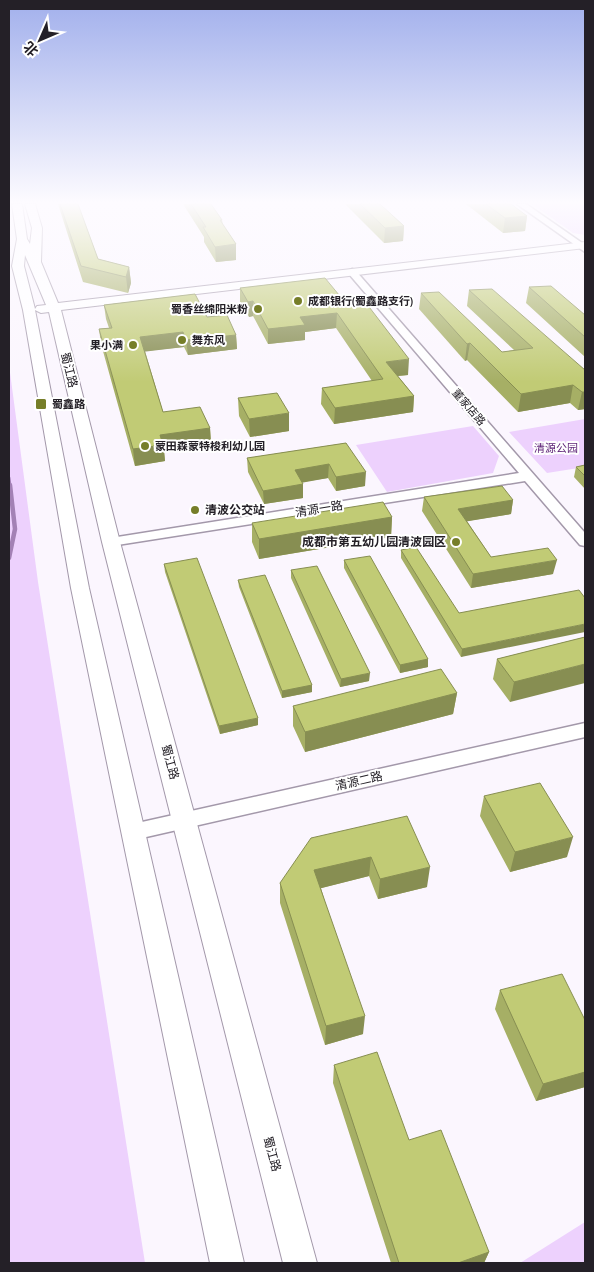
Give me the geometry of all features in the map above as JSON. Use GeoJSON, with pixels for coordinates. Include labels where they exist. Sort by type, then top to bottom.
{"type":"FeatureCollection","features":[{"type":"Feature","properties":{"kind":"street"},"geometry":{"type":"LineString","coordinates":[[29,310],[429,263]]}},
{"type":"Feature","properties":{"kind":"street","name":"蜀江路"},"geometry":{"type":"LineString","coordinates":[[26,264],[54,308],[111,542],[186,821],[300,1263]]}},
{"type":"Feature","properties":{"kind":"street","name":"蜀江路"},"geometry":{"type":"LineString","coordinates":[[26,264],[29,310],[80,588],[227,1263]]}},
{"type":"Feature","properties":{"kind":"street","name":"董家店路"},"geometry":{"type":"LineString","coordinates":[[352,272],[585,542]]}},
{"type":"Feature","properties":{"kind":"street","name":"清源一路"},"geometry":{"type":"LineString","coordinates":[[111,542],[528,476]]}},
{"type":"Feature","properties":{"kind":"street","name":"清源二路"},"geometry":{"type":"LineString","coordinates":[[133,832],[585,730]]}},
{"type":"Feature","properties":{"kind":"green space"},"geometry":{"type":"Polygon","coordinates":[[[9,365],[38,582],[145,1263],[9,1263],[9,365]]]}},
{"type":"Feature","properties":{"kind":"green space","name":"清源公园"},"geometry":{"type":"Polygon","coordinates":[[[585,419],[585,467],[547,473],[509,432],[585,419]]]}},
{"type":"Feature","properties":{"kind":"green space"},"geometry":{"type":"Polygon","coordinates":[[[473,426],[499,456],[493,473],[387,492],[356,445],[473,426]]]}},
{"type":"Feature","properties":{"kind":"green space"},"geometry":{"type":"Polygon","coordinates":[[[585,1222],[585,1263],[520,1263],[585,1222]]]}},
{"type":"Feature","properties":{"kind":"building"},"geometry":{"type":"Polygon","coordinates":[[[80,263],[115,263],[129,267],[126,277],[81,266],[80,263]]]}},
{"type":"Feature","properties":{"kind":"building"},"geometry":{"type":"Polygon","coordinates":[[[325,278],[344,301],[363,299],[409,359],[386,362],[414,396],[335,408],[322,388],[383,379],[337,313],[300,317],[305,325],[268,329],[253,301],[248,302],[240,288],[325,278]]]}},
{"type":"Feature","properties":{"kind":"building"},"geometry":{"type":"Polygon","coordinates":[[[551,286],[585,315],[585,337],[529,287],[551,286]]]}},
{"type":"Feature","properties":{"kind":"building"},"geometry":{"type":"Polygon","coordinates":[[[492,289],[585,370],[585,392],[582,392],[573,385],[521,394],[470,343],[467,344],[421,293],[439,292],[502,352],[533,348],[469,290],[492,289]]]}},
{"type":"Feature","properties":{"kind":"building"},"geometry":{"type":"Polygon","coordinates":[[[195,294],[207,317],[227,315],[236,335],[186,340],[183,332],[140,337],[163,412],[200,407],[210,428],[160,435],[163,445],[133,449],[99,329],[112,328],[104,305],[195,294]]]}},
{"type":"Feature","properties":{"kind":"building"},"geometry":{"type":"Polygon","coordinates":[[[277,393],[289,413],[249,419],[238,398],[277,393]]]}},
{"type":"Feature","properties":{"kind":"building"},"geometry":{"type":"Polygon","coordinates":[[[346,443],[366,472],[336,477],[329,464],[295,470],[303,484],[263,491],[247,458],[346,443]]]}},
{"type":"Feature","properties":{"kind":"building"},"geometry":{"type":"Polygon","coordinates":[[[585,465],[585,476],[576,467],[585,465]]]}},
{"type":"Feature","properties":{"kind":"building"},"geometry":{"type":"Polygon","coordinates":[[[502,486],[513,500],[458,509],[491,557],[548,548],[557,560],[473,574],[424,497],[502,486]]]}},
{"type":"Feature","properties":{"kind":"building"},"geometry":{"type":"Polygon","coordinates":[[[383,502],[392,517],[259,539],[252,523],[383,502]]]}},
{"type":"Feature","properties":{"kind":"building"},"geometry":{"type":"Polygon","coordinates":[[[416,547],[459,613],[579,590],[585,598],[585,624],[462,649],[401,550],[416,547]]]}},
{"type":"Feature","properties":{"kind":"building"},"geometry":{"type":"Polygon","coordinates":[[[370,556],[428,659],[400,665],[344,560],[370,556]]]}},
{"type":"Feature","properties":{"kind":"building"},"geometry":{"type":"Polygon","coordinates":[[[197,558],[258,718],[219,726],[164,564],[197,558]]]}},
{"type":"Feature","properties":{"kind":"building"},"geometry":{"type":"Polygon","coordinates":[[[317,566],[370,673],[341,679],[291,570],[317,566]]]}},
{"type":"Feature","properties":{"kind":"building"},"geometry":{"type":"Polygon","coordinates":[[[265,575],[312,685],[282,691],[238,580],[265,575]]]}},
{"type":"Feature","properties":{"kind":"building"},"geometry":{"type":"Polygon","coordinates":[[[585,637],[585,664],[514,682],[497,659],[585,637]]]}},
{"type":"Feature","properties":{"kind":"building"},"geometry":{"type":"Polygon","coordinates":[[[441,669],[457,693],[305,732],[293,706],[441,669]]]}},
{"type":"Feature","properties":{"kind":"building"},"geometry":{"type":"Polygon","coordinates":[[[540,783],[573,837],[515,852],[484,796],[540,783]]]}},
{"type":"Feature","properties":{"kind":"building"},"geometry":{"type":"Polygon","coordinates":[[[407,816],[430,867],[380,879],[371,857],[314,870],[365,1016],[326,1026],[280,883],[311,838],[407,816]]]}},
{"type":"Feature","properties":{"kind":"building"},"geometry":{"type":"Polygon","coordinates":[[[562,974],[585,1020],[585,1072],[543,1084],[500,990],[562,974]]]}},
{"type":"Feature","properties":{"kind":"building"},"geometry":{"type":"Polygon","coordinates":[[[377,1052],[409,1140],[441,1130],[489,1252],[458,1263],[399,1263],[334,1065],[377,1052]]]}},
{"type":"Feature","properties":{"kind":"waterway"},"geometry":{"type":"LineString","coordinates":[[9,478],[10,486]]}},
{"type":"Feature","properties":{"kind":"waterway"},"geometry":{"type":"LineString","coordinates":[[9,558],[15,529],[10,485]]}},
{"type":"Feature","properties":{"kind":"place","name":"成都银行(蜀鑫路支行)"},"geometry":{"type":"Point","coordinates":[298,301]}},
{"type":"Feature","properties":{"kind":"place","name":"蜀香丝绵阳米粉"},"geometry":{"type":"Point","coordinates":[258,309]}},
{"type":"Feature","properties":{"kind":"place","name":"舞东风"},"geometry":{"type":"Point","coordinates":[182,340]}},
{"type":"Feature","properties":{"kind":"place","name":"果小满"},"geometry":{"type":"Point","coordinates":[133,345]}},
{"type":"Feature","properties":{"kind":"place","name":"蜀鑫路"},"geometry":{"type":"Point","coordinates":[41,404]}},
{"type":"Feature","properties":{"kind":"place","name":"蒙田森蒙特梭利幼儿园"},"geometry":{"type":"Point","coordinates":[145,446]}},
{"type":"Feature","properties":{"kind":"place","name":"清波公交站"},"geometry":{"type":"Point","coordinates":[195,510]}},
{"type":"Feature","properties":{"kind":"place","name":"成都市第五幼儿园清波园区"},"geometry":{"type":"Point","coordinates":[456,542]}}]}
